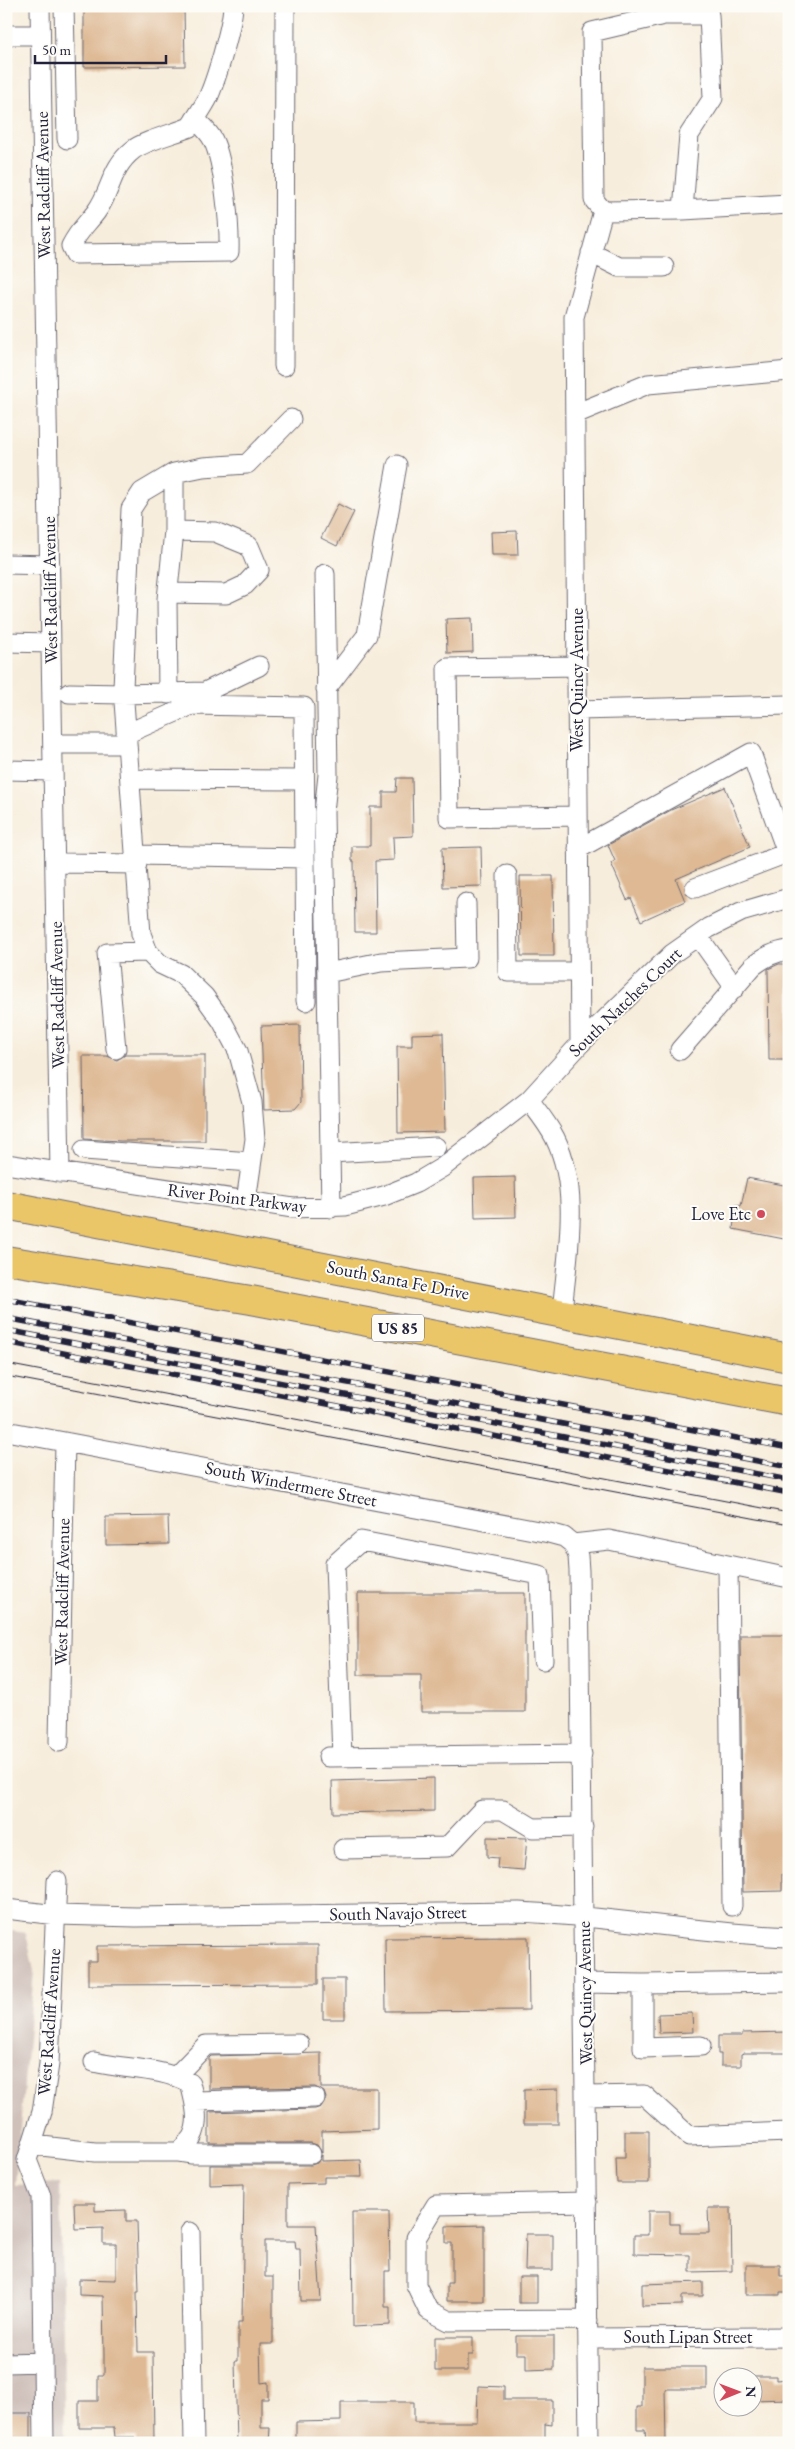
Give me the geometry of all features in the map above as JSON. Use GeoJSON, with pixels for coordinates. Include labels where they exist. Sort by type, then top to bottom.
{"type":"FeatureCollection","features":[{"type":"Feature","properties":{"kind":"highway","name":"South Santa Fe Drive"},"geometry":{"type":"LineString","coordinates":[[6,1206],[562,1312],[627,1327],[789,1358]]}},
{"type":"Feature","properties":{"kind":"highway","name":"US 85"},"geometry":{"type":"LineString","coordinates":[[6,1260],[251,1300],[789,1402]]}},
{"type":"Feature","properties":{"kind":"street","name":"West Radcliff Avenue"},"geometry":{"type":"LineString","coordinates":[[40,6],[60,1173]]}},
{"type":"Feature","properties":{"kind":"street"},"geometry":{"type":"LineString","coordinates":[[64,6],[67,139]]}},
{"type":"Feature","properties":{"kind":"street"},"geometry":{"type":"LineString","coordinates":[[195,119],[213,139],[220,161],[230,226],[229,252],[75,254],[71,246],[79,230],[96,212],[108,191],[115,169],[134,149],[190,127],[207,99],[221,58],[233,6]]}},
{"type":"Feature","properties":{"kind":"street"},"geometry":{"type":"LineString","coordinates":[[284,366],[285,6]]}},
{"type":"Feature","properties":{"kind":"street"},"geometry":{"type":"LineString","coordinates":[[683,210],[689,135],[713,98],[709,14],[664,15],[592,32],[594,200],[602,211],[683,210],[789,204]]}},
{"type":"Feature","properties":{"kind":"street"},"geometry":{"type":"LineString","coordinates":[[6,35],[40,34]]}},
{"type":"Feature","properties":{"kind":"street","name":"West Quincy Avenue"},"geometry":{"type":"LineString","coordinates":[[580,1044],[574,317],[602,211]]}},
{"type":"Feature","properties":{"kind":"street"},"geometry":{"type":"LineString","coordinates":[[591,253],[619,267],[664,268]]}},
{"type":"Feature","properties":{"kind":"street"},"geometry":{"type":"LineString","coordinates":[[575,414],[648,384],[789,371]]}},
{"type":"Feature","properties":{"kind":"street"},"geometry":{"type":"LineString","coordinates":[[246,1201],[255,1139],[252,1102],[238,1051],[222,1021],[204,996],[181,974],[160,964],[148,952],[141,934],[124,694],[131,509],[142,492],[174,473],[203,467],[247,464],[291,419]]}},
{"type":"Feature","properties":{"kind":"street"},"geometry":{"type":"LineString","coordinates":[[326,689],[367,635],[398,465]]}},
{"type":"Feature","properties":{"kind":"street"},"geometry":{"type":"LineString","coordinates":[[168,694],[168,593],[174,531],[174,473]]}},
{"type":"Feature","properties":{"kind":"street"},"geometry":{"type":"LineString","coordinates":[[168,593],[226,594],[245,585],[259,570],[249,546],[216,532],[174,531]]}},
{"type":"Feature","properties":{"kind":"street"},"geometry":{"type":"LineString","coordinates":[[6,564],[50,565]]}},
{"type":"Feature","properties":{"kind":"street"},"geometry":{"type":"LineString","coordinates":[[325,574],[328,775],[324,812],[330,1208]]}},
{"type":"Feature","properties":{"kind":"street"},"geometry":{"type":"LineString","coordinates":[[6,642],[51,643]]}},
{"type":"Feature","properties":{"kind":"street"},"geometry":{"type":"LineString","coordinates":[[69,693],[168,694],[205,692],[259,666]]}},
{"type":"Feature","properties":{"kind":"street"},"geometry":{"type":"LineString","coordinates":[[577,666],[447,668],[449,818],[578,816]]}},
{"type":"Feature","properties":{"kind":"street"},"geometry":{"type":"LineString","coordinates":[[61,744],[127,739],[192,705],[304,707],[306,1000]]}},
{"type":"Feature","properties":{"kind":"street"},"geometry":{"type":"LineString","coordinates":[[577,710],[789,705]]}},
{"type":"Feature","properties":{"kind":"street"},"geometry":{"type":"LineString","coordinates":[[578,849],[752,752],[787,853],[695,888]]}},
{"type":"Feature","properties":{"kind":"street"},"geometry":{"type":"LineString","coordinates":[[6,770],[53,771]]}},
{"type":"Feature","properties":{"kind":"street"},"geometry":{"type":"LineString","coordinates":[[130,779],[304,780]]}},
{"type":"Feature","properties":{"kind":"street"},"geometry":{"type":"LineString","coordinates":[[64,863],[136,859],[305,858]]}},
{"type":"Feature","properties":{"kind":"street"},"geometry":{"type":"LineString","coordinates":[[507,875],[508,972],[579,972]]}},
{"type":"Feature","properties":{"kind":"street","name":"South Natches Court"},"geometry":{"type":"LineString","coordinates":[[529,1100],[580,1044],[672,954],[698,936],[741,912],[789,898]]}},
{"type":"Feature","properties":{"kind":"street"},"geometry":{"type":"LineString","coordinates":[[327,973],[381,962],[467,958],[466,903]]}},
{"type":"Feature","properties":{"kind":"street"},"geometry":{"type":"LineString","coordinates":[[698,936],[734,988]]}},
{"type":"Feature","properties":{"kind":"street"},"geometry":{"type":"LineString","coordinates":[[680,1050],[753,966],[765,957],[779,951],[789,950]]}},
{"type":"Feature","properties":{"kind":"street"},"geometry":{"type":"LineString","coordinates":[[116,1049],[107,954],[148,952]]}},
{"type":"Feature","properties":{"kind":"street"},"geometry":{"type":"LineString","coordinates":[[529,1100],[555,1138],[565,1164],[568,1181],[569,1229],[562,1312]]}},
{"type":"Feature","properties":{"kind":"street","name":"River Point Parkway"},"geometry":{"type":"LineString","coordinates":[[6,1164],[293,1208],[330,1208],[384,1196],[416,1183],[476,1143],[529,1100]]}},
{"type":"Feature","properties":{"kind":"street"},"geometry":{"type":"LineString","coordinates":[[330,1153],[436,1147]]}},
{"type":"Feature","properties":{"kind":"street"},"geometry":{"type":"LineString","coordinates":[[84,1150],[251,1162]]}},
{"type":"Feature","properties":{"kind":"street","name":"South Windermere Street"},"geometry":{"type":"LineString","coordinates":[[6,1431],[549,1533],[564,1537],[573,1544]]}},
{"type":"Feature","properties":{"kind":"street","name":"West Radcliff Avenue"},"geometry":{"type":"LineString","coordinates":[[60,1742],[65,1442]]}},
{"type":"Feature","properties":{"kind":"street"},"geometry":{"type":"LineString","coordinates":[[573,1544],[609,1540],[789,1578]]}},
{"type":"Feature","properties":{"kind":"street"},"geometry":{"type":"LineString","coordinates":[[543,1660],[540,1575],[361,1541],[335,1564],[335,1757],[582,1754]]}},
{"type":"Feature","properties":{"kind":"street","name":"West Quincy Avenue"},"geometry":{"type":"LineString","coordinates":[[573,1544],[578,1556],[579,1571],[589,2443]]}},
{"type":"Feature","properties":{"kind":"street"},"geometry":{"type":"LineString","coordinates":[[728,1566],[732,1906]]}},
{"type":"Feature","properties":{"kind":"street"},"geometry":{"type":"LineString","coordinates":[[343,1849],[447,1847],[482,1810],[503,1810],[533,1828],[583,1827]]}},
{"type":"Feature","properties":{"kind":"street","name":"West Radcliff Avenue"},"geometry":{"type":"LineString","coordinates":[[30,2152],[42,2112],[49,2064],[57,1882]]}},
{"type":"Feature","properties":{"kind":"street","name":"South Navajo Street"},"geometry":{"type":"LineString","coordinates":[[6,1909],[56,1915],[136,1917],[519,1912],[584,1917],[720,1933],[789,1937]]}},
{"type":"Feature","properties":{"kind":"street"},"geometry":{"type":"LineString","coordinates":[[585,1983],[789,1982]]}},
{"type":"Feature","properties":{"kind":"street"},"geometry":{"type":"LineString","coordinates":[[643,1984],[643,2048],[701,2046]]}},
{"type":"Feature","properties":{"kind":"street"},"geometry":{"type":"LineString","coordinates":[[176,2076],[206,2045],[299,2044]]}},
{"type":"Feature","properties":{"kind":"street"},"geometry":{"type":"LineString","coordinates":[[94,2062],[155,2070],[176,2076],[190,2083],[195,2101],[196,2122],[192,2137],[179,2152]]}},
{"type":"Feature","properties":{"kind":"street"},"geometry":{"type":"LineString","coordinates":[[586,2096],[644,2094],[689,2136],[789,2132]]}},
{"type":"Feature","properties":{"kind":"street"},"geometry":{"type":"LineString","coordinates":[[195,2101],[314,2098]]}},
{"type":"Feature","properties":{"kind":"street"},"geometry":{"type":"LineString","coordinates":[[44,2443],[41,2196],[30,2152],[311,2154]]}},
{"type":"Feature","properties":{"kind":"street","name":"South Lipan Street"},"geometry":{"type":"LineString","coordinates":[[586,2202],[436,2205],[416,2238],[416,2285],[428,2310],[449,2321],[789,2337]]}},
{"type":"Feature","properties":{"kind":"street"},"geometry":{"type":"LineString","coordinates":[[190,2232],[194,2443]]}},
{"type":"Feature","properties":{"kind":"street"},"geometry":{"type":"LineString","coordinates":[[6,2363],[43,2362]]}},
{"type":"Feature","properties":{"kind":"shaded area"},"geometry":{"type":"Polygon","coordinates":[[[6,1930],[26,1933],[34,1971],[15,2185],[60,2183],[65,2443],[6,2443],[6,1930]]]}},
{"type":"Feature","properties":{"kind":"building"},"geometry":{"type":"Polygon","coordinates":[[[84,6],[184,6],[185,66],[84,67],[84,6]]]}},
{"type":"Feature","properties":{"kind":"building"},"geometry":{"type":"Polygon","coordinates":[[[338,504],[354,512],[337,546],[321,538],[338,504]]]}},
{"type":"Feature","properties":{"kind":"building"},"geometry":{"type":"Polygon","coordinates":[[[517,531],[518,555],[492,555],[491,532],[517,531]]]}},
{"type":"Feature","properties":{"kind":"building"},"geometry":{"type":"Polygon","coordinates":[[[472,618],[473,652],[447,653],[446,619],[472,618]]]}},
{"type":"Feature","properties":{"kind":"building"},"geometry":{"type":"Polygon","coordinates":[[[397,778],[412,778],[413,836],[393,837],[394,860],[375,861],[376,932],[355,932],[352,846],[370,846],[370,807],[383,807],[383,792],[396,792],[397,778]]]}},
{"type":"Feature","properties":{"kind":"building"},"geometry":{"type":"Polygon","coordinates":[[[725,787],[750,847],[676,879],[685,901],[641,921],[631,898],[627,900],[611,863],[615,861],[608,845],[671,810],[725,787]]]}},
{"type":"Feature","properties":{"kind":"building"},"geometry":{"type":"Polygon","coordinates":[[[481,847],[482,886],[443,887],[442,848],[481,847]]]}},
{"type":"Feature","properties":{"kind":"building"},"geometry":{"type":"Polygon","coordinates":[[[520,876],[553,876],[554,956],[521,956],[520,876]]]}},
{"type":"Feature","properties":{"kind":"building"},"geometry":{"type":"Polygon","coordinates":[[[779,964],[789,964],[789,1060],[769,1060],[768,969],[779,964]]]}},
{"type":"Feature","properties":{"kind":"building"},"geometry":{"type":"Polygon","coordinates":[[[300,1025],[301,1102],[295,1109],[264,1110],[261,1026],[300,1025]]]}},
{"type":"Feature","properties":{"kind":"building"},"geometry":{"type":"Polygon","coordinates":[[[443,1033],[445,1132],[398,1133],[397,1046],[412,1046],[412,1034],[443,1033]]]}},
{"type":"Feature","properties":{"kind":"building"},"geometry":{"type":"Polygon","coordinates":[[[125,1055],[205,1055],[205,1141],[84,1139],[83,1056],[107,1056],[117,1060],[125,1055]]]}},
{"type":"Feature","properties":{"kind":"building"},"geometry":{"type":"Polygon","coordinates":[[[515,1177],[516,1217],[475,1218],[474,1178],[515,1177]]]}},
{"type":"Feature","properties":{"kind":"building","name":"Love Etc"},"geometry":{"type":"Polygon","coordinates":[[[747,1178],[789,1186],[789,1240],[733,1229],[736,1205],[741,1206],[747,1178]]]}},
{"type":"Feature","properties":{"kind":"building"},"geometry":{"type":"Polygon","coordinates":[[[168,1516],[169,1544],[106,1545],[106,1517],[168,1516]]]}},
{"type":"Feature","properties":{"kind":"building"},"geometry":{"type":"Polygon","coordinates":[[[358,1593],[525,1593],[525,1712],[421,1712],[421,1675],[358,1675],[358,1593]]]}},
{"type":"Feature","properties":{"kind":"building"},"geometry":{"type":"Polygon","coordinates":[[[740,1635],[789,1635],[789,1873],[782,1874],[782,1891],[743,1892],[740,1635]]]}},
{"type":"Feature","properties":{"kind":"building"},"geometry":{"type":"Polygon","coordinates":[[[434,1778],[434,1811],[333,1813],[332,1781],[434,1778]]]}},
{"type":"Feature","properties":{"kind":"building"},"geometry":{"type":"Polygon","coordinates":[[[487,1837],[527,1838],[524,1870],[497,1868],[498,1858],[487,1857],[487,1837]]]}},
{"type":"Feature","properties":{"kind":"building"},"geometry":{"type":"Polygon","coordinates":[[[528,1937],[529,2010],[386,2011],[385,1938],[528,1937]]]}},
{"type":"Feature","properties":{"kind":"building"},"geometry":{"type":"Polygon","coordinates":[[[318,1945],[318,1984],[88,1985],[88,1961],[97,1961],[97,1946],[318,1945]]]}},
{"type":"Feature","properties":{"kind":"building"},"geometry":{"type":"Polygon","coordinates":[[[323,1979],[345,1979],[345,2019],[323,2019],[323,1979]]]}},
{"type":"Feature","properties":{"kind":"building"},"geometry":{"type":"Polygon","coordinates":[[[692,2013],[693,2032],[659,2033],[658,2014],[692,2013]]]}},
{"type":"Feature","properties":{"kind":"building"},"geometry":{"type":"Polygon","coordinates":[[[789,2032],[789,2053],[744,2053],[741,2054],[741,2066],[721,2066],[721,2054],[718,2054],[718,2036],[742,2036],[742,2033],[789,2032]]]}},
{"type":"Feature","properties":{"kind":"building"},"geometry":{"type":"Polygon","coordinates":[[[321,2053],[321,2088],[377,2088],[377,2129],[322,2131],[322,2153],[317,2145],[311,2143],[209,2143],[209,2112],[315,2109],[321,2107],[326,2098],[324,2092],[315,2087],[209,2089],[209,2058],[211,2056],[321,2053]]]}},
{"type":"Feature","properties":{"kind":"building"},"geometry":{"type":"Polygon","coordinates":[[[558,2089],[558,2124],[524,2124],[524,2090],[558,2089]]]}},
{"type":"Feature","properties":{"kind":"building"},"geometry":{"type":"Polygon","coordinates":[[[625,2131],[649,2131],[649,2183],[617,2183],[616,2158],[625,2158],[625,2131]]]}},
{"type":"Feature","properties":{"kind":"building"},"geometry":{"type":"Polygon","coordinates":[[[322,2155],[322,2161],[361,2160],[362,2177],[324,2177],[324,2183],[288,2184],[288,2225],[316,2225],[321,2301],[301,2301],[300,2249],[296,2249],[295,2241],[265,2241],[265,2277],[273,2277],[273,2344],[260,2344],[261,2383],[268,2382],[268,2399],[261,2399],[261,2428],[270,2428],[269,2443],[237,2443],[235,2361],[238,2361],[238,2322],[242,2322],[244,2184],[210,2185],[210,2165],[311,2165],[317,2163],[322,2155]]]}},
{"type":"Feature","properties":{"kind":"building"},"geometry":{"type":"Polygon","coordinates":[[[74,2203],[95,2203],[95,2211],[126,2210],[126,2221],[137,2221],[138,2352],[153,2352],[154,2443],[135,2443],[135,2437],[115,2437],[114,2428],[79,2428],[79,2401],[98,2401],[98,2375],[104,2375],[104,2354],[103,2296],[79,2295],[79,2279],[116,2280],[116,2244],[103,2244],[103,2228],[75,2229],[74,2203]]]}},
{"type":"Feature","properties":{"kind":"building"},"geometry":{"type":"Polygon","coordinates":[[[708,2208],[731,2208],[732,2271],[690,2272],[690,2255],[634,2254],[634,2235],[648,2235],[648,2211],[670,2211],[670,2224],[680,2224],[680,2233],[709,2233],[708,2208]]]}},
{"type":"Feature","properties":{"kind":"building"},"geometry":{"type":"Polygon","coordinates":[[[352,2212],[389,2212],[390,2271],[385,2271],[385,2307],[390,2307],[390,2325],[353,2327],[352,2212]]]}},
{"type":"Feature","properties":{"kind":"building"},"geometry":{"type":"Polygon","coordinates":[[[484,2225],[484,2301],[447,2301],[447,2283],[452,2283],[452,2243],[446,2243],[446,2226],[484,2225]]]}},
{"type":"Feature","properties":{"kind":"building"},"geometry":{"type":"Polygon","coordinates":[[[526,2234],[553,2234],[553,2270],[525,2270],[526,2234]]]}},
{"type":"Feature","properties":{"kind":"building"},"geometry":{"type":"Polygon","coordinates":[[[746,2265],[780,2265],[780,2276],[789,2276],[789,2292],[780,2292],[780,2295],[746,2295],[746,2265]]]}},
{"type":"Feature","properties":{"kind":"building"},"geometry":{"type":"Polygon","coordinates":[[[519,2277],[537,2277],[537,2303],[519,2303],[519,2277]]]}},
{"type":"Feature","properties":{"kind":"building"},"geometry":{"type":"Polygon","coordinates":[[[703,2282],[703,2296],[682,2296],[682,2305],[642,2306],[642,2284],[703,2282]]]}},
{"type":"Feature","properties":{"kind":"building"},"geometry":{"type":"Polygon","coordinates":[[[516,2336],[554,2336],[554,2369],[526,2370],[526,2354],[516,2354],[516,2336]]]}},
{"type":"Feature","properties":{"kind":"building"},"geometry":{"type":"Polygon","coordinates":[[[435,2337],[473,2337],[473,2355],[468,2355],[468,2371],[435,2371],[435,2337]]]}},
{"type":"Feature","properties":{"kind":"building"},"geometry":{"type":"Polygon","coordinates":[[[642,2367],[707,2367],[707,2389],[665,2389],[666,2443],[646,2443],[645,2430],[637,2430],[637,2407],[642,2407],[642,2367]]]}},
{"type":"Feature","properties":{"kind":"building"},"geometry":{"type":"Polygon","coordinates":[[[762,2376],[776,2376],[776,2380],[789,2379],[789,2399],[762,2400],[762,2376]]]}},
{"type":"Feature","properties":{"kind":"building"},"geometry":{"type":"Polygon","coordinates":[[[478,2386],[504,2387],[504,2400],[552,2400],[552,2425],[545,2424],[545,2443],[296,2443],[296,2422],[341,2421],[341,2402],[414,2402],[414,2422],[477,2422],[478,2386]]]}},
{"type":"Feature","properties":{"kind":"building"},"geometry":{"type":"Polygon","coordinates":[[[6,2413],[31,2413],[31,2443],[6,2443],[6,2413]]]}},
{"type":"Feature","properties":{"kind":"tram line"},"geometry":{"type":"LineString","coordinates":[[6,1364],[789,1513]]}},
{"type":"Feature","properties":{"kind":"tram line"},"geometry":{"type":"LineString","coordinates":[[6,1376],[789,1525]]}},
{"type":"Feature","properties":{"kind":"railway"},"geometry":{"type":"LineString","coordinates":[[6,1299],[789,1448]]}},
{"type":"Feature","properties":{"kind":"railway"},"geometry":{"type":"LineString","coordinates":[[6,1318],[789,1467]]}},
{"type":"Feature","properties":{"kind":"railway"},"geometry":{"type":"LineString","coordinates":[[6,1330],[789,1480]]}},
{"type":"Feature","properties":{"kind":"railway"},"geometry":{"type":"LineString","coordinates":[[6,1342],[789,1493]]}},
{"type":"Feature","properties":{"kind":"place","name":"Love Etc"},"geometry":{"type":"Point","coordinates":[761,1214]}}]}
